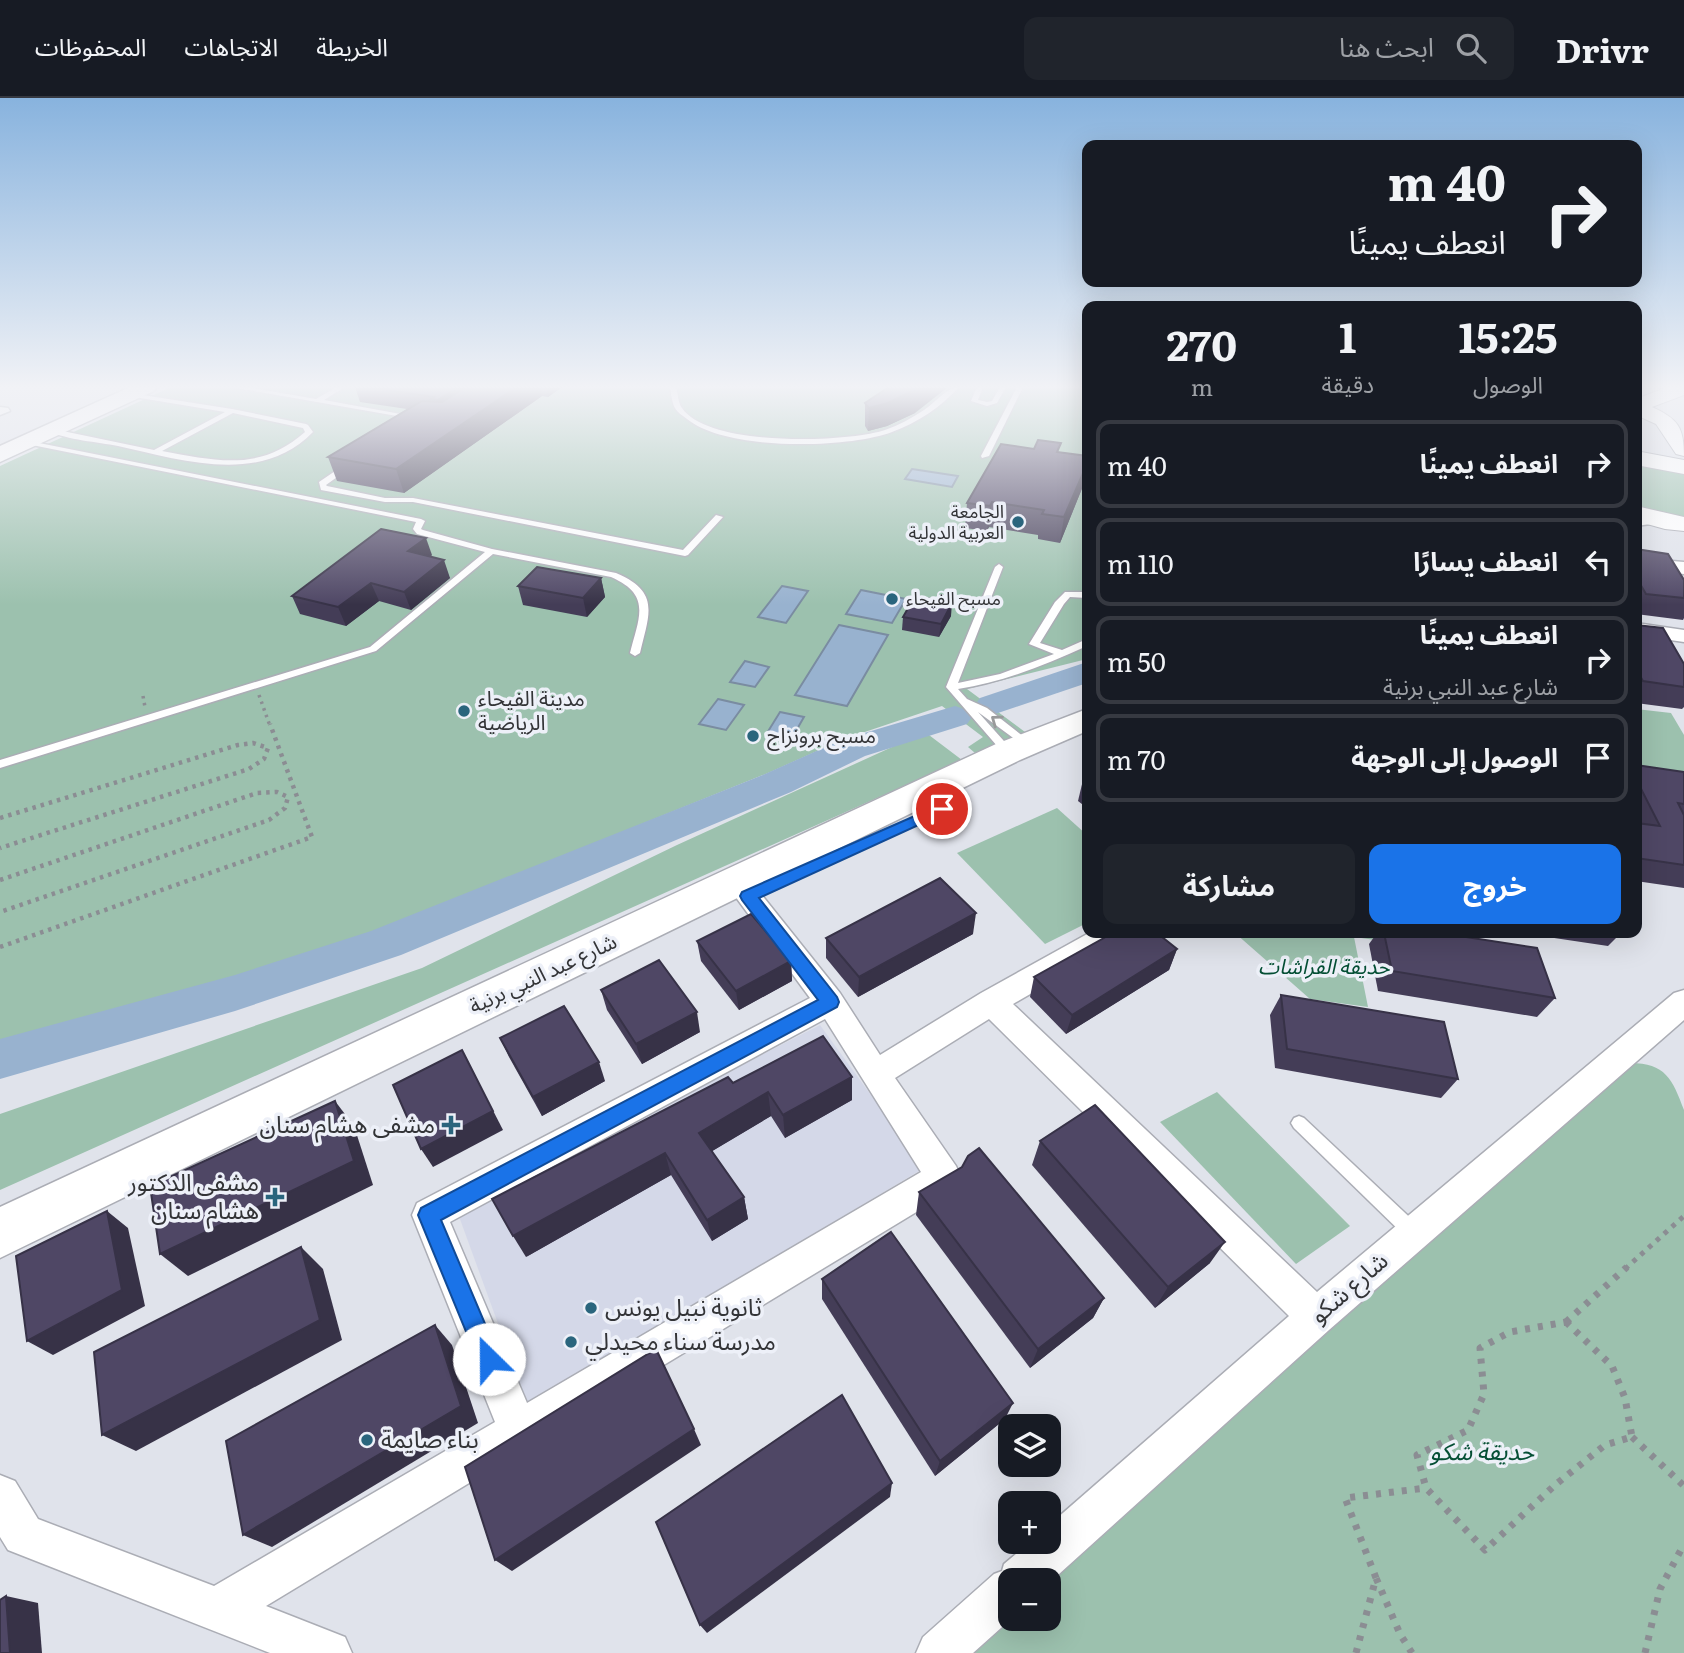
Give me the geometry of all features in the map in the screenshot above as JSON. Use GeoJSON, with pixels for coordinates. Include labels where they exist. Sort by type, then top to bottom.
{"type":"FeatureCollection","features":[{"type":"Feature","properties":{"kind":"main road"},"geometry":{"type":"LineString","coordinates":[[1650,460],[1684,467]]}},
{"type":"Feature","properties":{"kind":"main road"},"geometry":{"type":"LineString","coordinates":[[1642,516],[1684,524]]}},
{"type":"Feature","properties":{"kind":"main road"},"geometry":{"type":"LineString","coordinates":[[1642,517],[1684,538]]}},
{"type":"Feature","properties":{"kind":"main road","name":"شارع عبد النبي برنية"},"geometry":{"type":"LineString","coordinates":[[0,1233],[1018,748],[1082,721]]}},
{"type":"Feature","properties":{"kind":"main road","name":"شارع عبد النبي برنية"},"geometry":{"type":"LineString","coordinates":[[0,1256],[748,896],[1082,745]]}},
{"type":"Feature","properties":{"kind":"street"},"geometry":{"type":"LineString","coordinates":[[1642,564],[1684,568]]}},
{"type":"Feature","properties":{"kind":"street"},"geometry":{"type":"LineString","coordinates":[[1642,630],[1684,636]]}},
{"type":"Feature","properties":{"kind":"street"},"geometry":{"type":"LineString","coordinates":[[217,1610],[944,1177],[830,1002],[748,896]]}},
{"type":"Feature","properties":{"kind":"street"},"geometry":{"type":"LineString","coordinates":[[875,1074],[991,1002],[1103,938]]}},
{"type":"Feature","properties":{"kind":"street"},"geometry":{"type":"LineString","coordinates":[[519,1431],[429,1215],[830,1002]]}},
{"type":"Feature","properties":{"kind":"street"},"geometry":{"type":"LineString","coordinates":[[991,1002],[1316,1317]]}},
{"type":"Feature","properties":{"kind":"street","name":"شارع شكو"},"geometry":{"type":"LineString","coordinates":[[1034,1568],[1316,1317],[1683,1005]]}},
{"type":"Feature","properties":{"kind":"street"},"geometry":{"type":"LineString","coordinates":[[0,1496],[23,1535],[329,1653]]}},
{"type":"Feature","properties":{"kind":"street"},"geometry":{"type":"LineString","coordinates":[[939,1653],[998,1601]]}},
{"type":"Feature","properties":{"kind":"lane"},"geometry":{"type":"LineString","coordinates":[[115,460],[421,521],[418,529],[420,533],[491,551],[613,575],[632,582],[641,592],[644,609],[635,653]]}},
{"type":"Feature","properties":{"kind":"lane"},"geometry":{"type":"LineString","coordinates":[[202,460],[223,463],[251,463],[259,460]]}},
{"type":"Feature","properties":{"kind":"lane"},"geometry":{"type":"LineString","coordinates":[[358,460],[327,479],[322,484],[324,488],[385,500],[413,500],[685,553],[719,517]]}},
{"type":"Feature","properties":{"kind":"lane"},"geometry":{"type":"LineString","coordinates":[[0,764],[373,649],[491,551]]}},
{"type":"Feature","properties":{"kind":"lane"},"geometry":{"type":"LineString","coordinates":[[951,687],[999,567]]}},
{"type":"Feature","properties":{"kind":"lane"},"geometry":{"type":"LineString","coordinates":[[1061,653],[1034,644],[1044,625],[1068,594],[1082,595]]}},
{"type":"Feature","properties":{"kind":"lane"},"geometry":{"type":"LineString","coordinates":[[951,687],[1010,674],[1082,644]]}},
{"type":"Feature","properties":{"kind":"lane"},"geometry":{"type":"LineString","coordinates":[[951,687],[962,701],[1018,748]]}},
{"type":"Feature","properties":{"kind":"lane"},"geometry":{"type":"LineString","coordinates":[[962,701],[983,710],[1018,748]]}},
{"type":"Feature","properties":{"kind":"lane"},"geometry":{"type":"LineString","coordinates":[[1299,1123],[1414,1233]]}},
{"type":"Feature","properties":{"kind":"path"},"geometry":{"type":"LineString","coordinates":[[0,947],[312,837],[256,685]]}},
{"type":"Feature","properties":{"kind":"path"},"geometry":{"type":"LineString","coordinates":[[0,818],[238,745],[261,743],[268,748],[261,763],[249,769],[0,848]]}},
{"type":"Feature","properties":{"kind":"path"},"geometry":{"type":"LineString","coordinates":[[0,880],[257,793],[281,792],[288,797],[288,805],[269,820],[0,912]]}},
{"type":"Feature","properties":{"kind":"path"},"geometry":{"type":"LineString","coordinates":[[1632,1437],[1605,1445],[1555,1485],[1485,1550],[1426,1488],[1417,1455],[1468,1430],[1484,1394],[1479,1348],[1510,1332],[1566,1322],[1684,1216]]}},
{"type":"Feature","properties":{"kind":"path"},"geometry":{"type":"LineString","coordinates":[[1566,1322],[1612,1366],[1625,1398],[1632,1437],[1684,1486]]}},
{"type":"Feature","properties":{"kind":"path"},"geometry":{"type":"LineString","coordinates":[[1412,1653],[1400,1634],[1345,1498],[1426,1488]]}},
{"type":"Feature","properties":{"kind":"path"},"geometry":{"type":"LineString","coordinates":[[1645,1653],[1660,1589],[1684,1544]]}},
{"type":"Feature","properties":{"kind":"path"},"geometry":{"type":"LineString","coordinates":[[1356,1653],[1376,1578]]}},
{"type":"Feature","properties":{"kind":"shaded area","name":"ثانوية نبيل يونس"},"geometry":{"type":"Polygon","coordinates":[[[820,1025],[924,1168],[528,1406],[457,1211],[820,1025]]]}},
{"type":"Feature","properties":{"kind":"green space","name":"مدينة الفيحاء الرياضية"},"geometry":{"type":"Polygon","coordinates":[[[14,460],[1082,460],[1082,660],[967,689],[1025,732],[975,753],[968,747],[983,737],[942,706],[844,739],[768,773],[382,929],[235,977],[0,1041],[0,466],[14,460]]]}},
{"type":"Feature","properties":{"kind":"green space"},"geometry":{"type":"Polygon","coordinates":[[[1642,461],[1684,470],[1684,521],[1642,514],[1642,461]]]}},
{"type":"Feature","properties":{"kind":"green space"},"geometry":{"type":"Polygon","coordinates":[[[1642,710],[1671,713],[1684,735],[1684,789],[1642,784],[1642,710]]]}},
{"type":"Feature","properties":{"kind":"green space"},"geometry":{"type":"Polygon","coordinates":[[[925,732],[962,760],[0,1190],[0,1114],[422,968],[677,845],[925,732]]]}},
{"type":"Feature","properties":{"kind":"green space"},"geometry":{"type":"Polygon","coordinates":[[[1057,808],[1082,830],[1082,926],[1045,944],[957,853],[1057,808]]]}},
{"type":"Feature","properties":{"kind":"green space","name":"حديقة الفراشات"},"geometry":{"type":"Polygon","coordinates":[[[1241,938],[1354,938],[1368,1007],[1310,999],[1241,938]]]}},
{"type":"Feature","properties":{"kind":"green space","name":"حديقة الفراشات"},"geometry":{"type":"Polygon","coordinates":[[[1361,938],[1442,938],[1446,950],[1361,938]]]}},
{"type":"Feature","properties":{"kind":"green space","name":"حديقة شكو"},"geometry":{"type":"Polygon","coordinates":[[[1627,1063],[1650,1065],[1659,1069],[1671,1081],[1684,1110],[1684,1653],[941,1653],[998,1625],[998,1631],[1061,1631],[1061,1568],[1040,1568],[1056,1554],[1061,1554],[1061,1550],[1627,1063]]]}},
{"type":"Feature","properties":{"kind":"green space"},"geometry":{"type":"Polygon","coordinates":[[[1217,1092],[1350,1226],[1296,1264],[1160,1122],[1217,1092]]]}},
{"type":"Feature","properties":{"kind":"water"},"geometry":{"type":"Polygon","coordinates":[[[912,469],[958,476],[952,487],[905,479],[912,469]]]}},
{"type":"Feature","properties":{"kind":"water"},"geometry":{"type":"Polygon","coordinates":[[[782,586],[808,591],[786,623],[758,617],[782,586]]]}},
{"type":"Feature","properties":{"kind":"water"},"geometry":{"type":"Polygon","coordinates":[[[861,590],[906,599],[892,623],[846,614],[861,590]]]}},
{"type":"Feature","properties":{"kind":"water"},"geometry":{"type":"Polygon","coordinates":[[[839,625],[888,635],[847,706],[795,695],[839,625]]]}},
{"type":"Feature","properties":{"kind":"water"},"geometry":{"type":"Polygon","coordinates":[[[745,661],[769,667],[755,687],[730,682],[745,661]]]}},
{"type":"Feature","properties":{"kind":"water"},"geometry":{"type":"Polygon","coordinates":[[[718,699],[744,705],[726,730],[699,724],[718,699]]]}},
{"type":"Feature","properties":{"kind":"water"},"geometry":{"type":"Polygon","coordinates":[[[780,712],[804,717],[792,738],[767,733],[780,712]]]}},
{"type":"Feature","properties":{"kind":"building"},"geometry":{"type":"Polygon","coordinates":[[[343,460],[410,460],[396,469],[343,460]]]}},
{"type":"Feature","properties":{"kind":"building"},"geometry":{"type":"Polygon","coordinates":[[[992,460],[1082,460],[1082,476],[1064,517],[1042,514],[1044,510],[992,502],[990,506],[967,503],[992,460]]]}},
{"type":"Feature","properties":{"kind":"building"},"geometry":{"type":"Polygon","coordinates":[[[381,529],[426,538],[408,551],[444,560],[404,592],[371,583],[338,607],[292,596],[381,529]]]}},
{"type":"Feature","properties":{"kind":"building"},"geometry":{"type":"Polygon","coordinates":[[[1642,550],[1668,554],[1684,580],[1684,598],[1646,594],[1642,587],[1642,550]]]}},
{"type":"Feature","properties":{"kind":"building"},"geometry":{"type":"Polygon","coordinates":[[[537,567],[601,578],[583,598],[518,586],[537,567]]]}},
{"type":"Feature","properties":{"kind":"building"},"geometry":{"type":"Polygon","coordinates":[[[915,596],[952,603],[941,624],[903,617],[915,596]]]}},
{"type":"Feature","properties":{"kind":"building"},"geometry":{"type":"Polygon","coordinates":[[[1642,626],[1663,628],[1684,664],[1684,687],[1643,681],[1642,626]]]}},
{"type":"Feature","properties":{"kind":"building"},"geometry":{"type":"Polygon","coordinates":[[[1642,766],[1684,772],[1684,804],[1678,803],[1684,815],[1684,865],[1642,859],[1642,824],[1660,826],[1642,791],[1642,766]]]}},
{"type":"Feature","properties":{"kind":"building"},"geometry":{"type":"Polygon","coordinates":[[[940,878],[976,913],[859,977],[826,938],[940,878]]]}},
{"type":"Feature","properties":{"kind":"building"},"geometry":{"type":"Polygon","coordinates":[[[751,914],[791,961],[736,991],[697,941],[751,914]]]}},
{"type":"Feature","properties":{"kind":"building"},"geometry":{"type":"Polygon","coordinates":[[[1104,938],[1163,938],[1177,949],[1072,1015],[1034,977],[1104,938]]]}},
{"type":"Feature","properties":{"kind":"building"},"geometry":{"type":"Polygon","coordinates":[[[1385,938],[1472,938],[1537,948],[1555,998],[1392,971],[1385,938]]]}},
{"type":"Feature","properties":{"kind":"building"},"geometry":{"type":"Polygon","coordinates":[[[659,960],[697,1012],[636,1044],[601,990],[659,960]]]}},
{"type":"Feature","properties":{"kind":"building"},"geometry":{"type":"Polygon","coordinates":[[[1281,995],[1444,1022],[1458,1079],[1287,1049],[1281,995]]]}},
{"type":"Feature","properties":{"kind":"building"},"geometry":{"type":"Polygon","coordinates":[[[564,1006],[599,1062],[533,1097],[500,1038],[564,1006]]]}},
{"type":"Feature","properties":{"kind":"building"},"geometry":{"type":"Polygon","coordinates":[[[823,1036],[852,1077],[783,1115],[768,1092],[699,1133],[744,1197],[707,1220],[665,1153],[513,1236],[492,1199],[728,1077],[733,1083],[823,1036]]]}},
{"type":"Feature","properties":{"kind":"building"},"geometry":{"type":"Polygon","coordinates":[[[462,1050],[493,1111],[421,1149],[393,1085],[462,1050]]]}},
{"type":"Feature","properties":{"kind":"building"},"geometry":{"type":"Polygon","coordinates":[[[335,1101],[354,1161],[160,1254],[150,1186],[335,1101]]]}},
{"type":"Feature","properties":{"kind":"building"},"geometry":{"type":"Polygon","coordinates":[[[1095,1105],[1225,1242],[1168,1287],[1040,1141],[1095,1105]]]}},
{"type":"Feature","properties":{"kind":"building"},"geometry":{"type":"Polygon","coordinates":[[[979,1148],[1104,1298],[1038,1349],[919,1192],[962,1167],[968,1156],[979,1148]]]}},
{"type":"Feature","properties":{"kind":"building"},"geometry":{"type":"Polygon","coordinates":[[[107,1211],[122,1290],[27,1341],[16,1256],[107,1211]]]}},
{"type":"Feature","properties":{"kind":"building"},"geometry":{"type":"Polygon","coordinates":[[[891,1232],[1013,1403],[940,1461],[822,1279],[891,1232]]]}},
{"type":"Feature","properties":{"kind":"building"},"geometry":{"type":"Polygon","coordinates":[[[301,1247],[320,1320],[102,1435],[94,1352],[301,1247]]]}},
{"type":"Feature","properties":{"kind":"building","name":"بناء صايمة"},"geometry":{"type":"Polygon","coordinates":[[[435,1325],[461,1406],[243,1535],[226,1441],[435,1325]]]}},
{"type":"Feature","properties":{"kind":"building"},"geometry":{"type":"Polygon","coordinates":[[[656,1349],[694,1429],[495,1560],[465,1467],[656,1349]]]}},
{"type":"Feature","properties":{"kind":"building"},"geometry":{"type":"Polygon","coordinates":[[[842,1395],[892,1483],[700,1625],[656,1522],[842,1395]]]}},
{"type":"Feature","properties":{"kind":"building"},"geometry":{"type":"Polygon","coordinates":[[[6,1596],[10,1653],[0,1653],[0,1600],[6,1596]]]}},
{"type":"Feature","properties":{"kind":"waterway"},"geometry":{"type":"LineString","coordinates":[[992,705],[1082,674]]}},
{"type":"Feature","properties":{"kind":"waterway"},"geometry":{"type":"LineString","coordinates":[[0,1059],[235,993],[386,943],[778,783],[853,748],[955,717]]}},
{"type":"Feature","properties":{"kind":"place","name":"الجامعة العربية الدولية"},"geometry":{"type":"Point","coordinates":[1018,522]}},
{"type":"Feature","properties":{"kind":"place","name":"مسبح الفيحاء"},"geometry":{"type":"Point","coordinates":[892,599]}},
{"type":"Feature","properties":{"kind":"place","name":"مدينة الفيحاء الرياضية"},"geometry":{"type":"Point","coordinates":[464,711]}},
{"type":"Feature","properties":{"kind":"place","name":"مسبح برونزاج"},"geometry":{"type":"Point","coordinates":[753,736]}},
{"type":"Feature","properties":{"kind":"place","name":"مشفى هشام سنان"},"geometry":{"type":"Point","coordinates":[451,1125]}},
{"type":"Feature","properties":{"kind":"place","name":"مشفى الدكتور هشام سنان"},"geometry":{"type":"Point","coordinates":[275,1197]}},
{"type":"Feature","properties":{"kind":"place","name":"ثانوية نبيل يونس"},"geometry":{"type":"Point","coordinates":[591,1308]}},
{"type":"Feature","properties":{"kind":"place","name":"مدرسة سناء محيدلي"},"geometry":{"type":"Point","coordinates":[571,1342]}},
{"type":"Feature","properties":{"kind":"place","name":"بناء صايمة"},"geometry":{"type":"Point","coordinates":[367,1440]}},
{"type":"Feature","properties":{"kind":"route"},"geometry":{"type":"LineString","coordinates":[[489,1359],[429,1215],[830,1002],[748,896],[942,809]]}}]}
